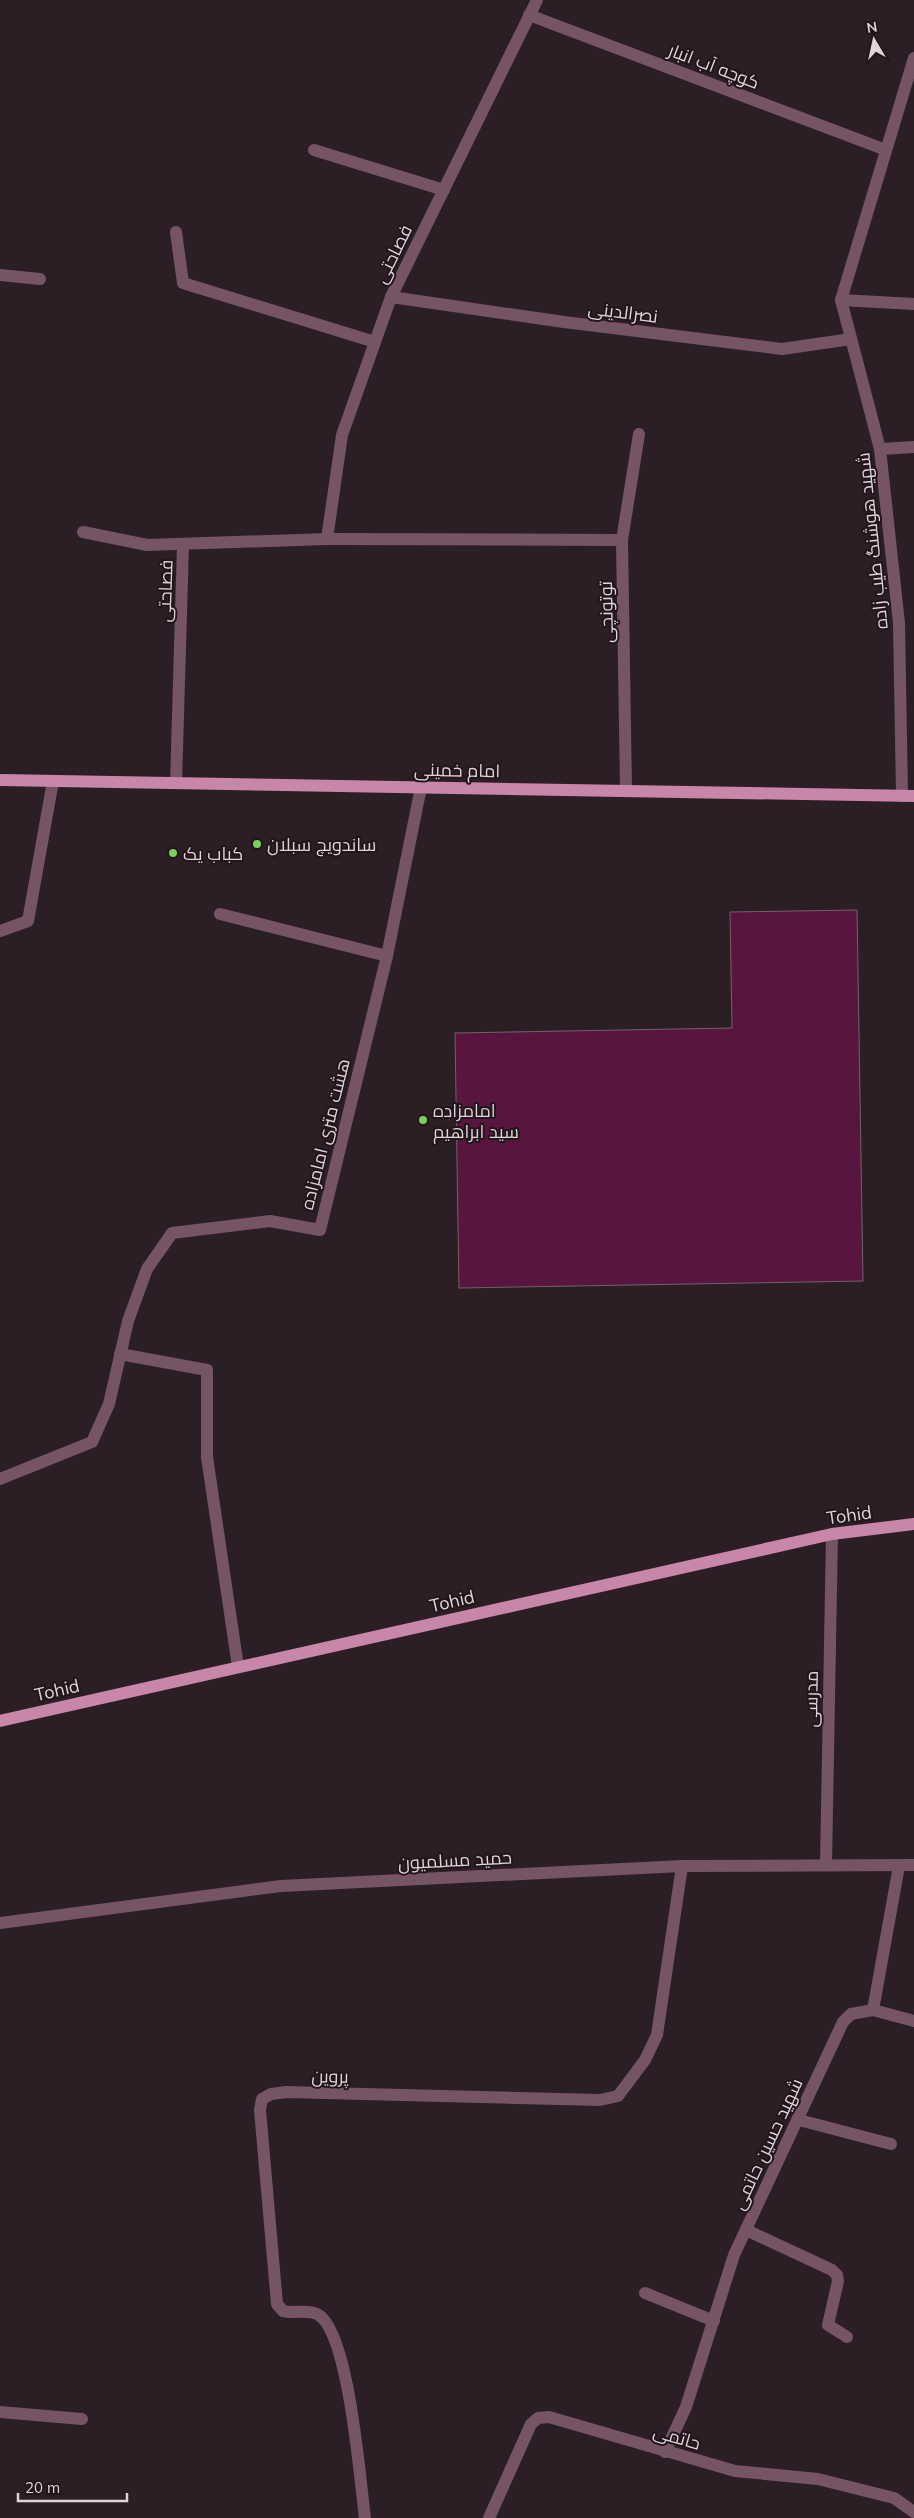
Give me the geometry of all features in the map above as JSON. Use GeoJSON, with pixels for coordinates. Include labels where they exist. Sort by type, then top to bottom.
{"type":"FeatureCollection","features":[{"type":"Feature","properties":{"kind":"main road","name":"امام خمینی"},"geometry":{"type":"LineString","coordinates":[[0,780],[908,796]]}},
{"type":"Feature","properties":{"kind":"main road","name":"Tohid"},"geometry":{"type":"LineString","coordinates":[[0,1721],[832,1534],[914,1524]]}},
{"type":"Feature","properties":{"kind":"street","name":"فصاحتی"},"geometry":{"type":"LineString","coordinates":[[328,539],[342,435],[391,297],[537,0]]}},
{"type":"Feature","properties":{"kind":"street","name":"کوچه آب انبار"},"geometry":{"type":"LineString","coordinates":[[530,15],[886,150]]}},
{"type":"Feature","properties":{"kind":"street"},"geometry":{"type":"LineString","coordinates":[[914,58],[911,79],[886,150],[841,300],[914,304]]}},
{"type":"Feature","properties":{"kind":"street"},"geometry":{"type":"LineString","coordinates":[[314,150],[444,190]]}},
{"type":"Feature","properties":{"kind":"street"},"geometry":{"type":"LineString","coordinates":[[176,232],[182,283],[375,342]]}},
{"type":"Feature","properties":{"kind":"street"},"geometry":{"type":"LineString","coordinates":[[0,275],[40,279]]}},
{"type":"Feature","properties":{"kind":"street","name":"نصرالدینی"},"geometry":{"type":"LineString","coordinates":[[391,297],[564,322],[782,349],[851,339]]}},
{"type":"Feature","properties":{"kind":"street","name":"شهید هوشنگ طیب زاده"},"geometry":{"type":"LineString","coordinates":[[841,300],[880,449],[899,623],[908,796]]}},
{"type":"Feature","properties":{"kind":"street","name":"توتونچی"},"geometry":{"type":"LineString","coordinates":[[626,790],[622,540],[639,434]]}},
{"type":"Feature","properties":{"kind":"street"},"geometry":{"type":"LineString","coordinates":[[880,449],[914,447]]}},
{"type":"Feature","properties":{"kind":"street"},"geometry":{"type":"LineString","coordinates":[[83,532],[147,545],[184,545]]}},
{"type":"Feature","properties":{"kind":"street","name":"فصاحتی"},"geometry":{"type":"LineString","coordinates":[[176,783],[184,545],[328,539],[622,540]]}},
{"type":"Feature","properties":{"kind":"street"},"geometry":{"type":"LineString","coordinates":[[0,931],[28,920],[52,781]]}},
{"type":"Feature","properties":{"kind":"street","name":"هشت متری امامزاده"},"geometry":{"type":"LineString","coordinates":[[0,1479],[92,1442],[109,1404],[128,1320],[147,1269],[172,1233],[270,1221],[320,1230],[387,956],[421,787]]}},
{"type":"Feature","properties":{"kind":"street"},"geometry":{"type":"LineString","coordinates":[[220,914],[387,956]]}},
{"type":"Feature","properties":{"kind":"street"},"geometry":{"type":"LineString","coordinates":[[120,1354],[207,1370],[207,1457],[238,1667]]}},
{"type":"Feature","properties":{"kind":"street","name":"مدرسی"},"geometry":{"type":"LineString","coordinates":[[826,1866],[832,1534]]}},
{"type":"Feature","properties":{"kind":"street","name":"حمید مسلمیون"},"geometry":{"type":"LineString","coordinates":[[0,1923],[280,1886],[682,1866],[914,1865]]}},
{"type":"Feature","properties":{"kind":"street","name":"پروین"},"geometry":{"type":"LineString","coordinates":[[365,2518],[349,2393],[339,2348],[323,2319],[316,2314],[283,2311],[277,2304],[260,2110],[262,2099],[272,2094],[286,2092],[600,2100],[618,2096],[645,2060],[657,2035],[682,1866]]}},
{"type":"Feature","properties":{"kind":"street"},"geometry":{"type":"LineString","coordinates":[[899,1866],[873,2010],[914,2021]]}},
{"type":"Feature","properties":{"kind":"street","name":"شهید حسین حاتمی"},"geometry":{"type":"LineString","coordinates":[[664,2452],[686,2407],[734,2255],[799,2120],[843,2022],[852,2014],[873,2010]]}},
{"type":"Feature","properties":{"kind":"street"},"geometry":{"type":"LineString","coordinates":[[799,2120],[891,2144]]}},
{"type":"Feature","properties":{"kind":"street"},"geometry":{"type":"LineString","coordinates":[[746,2230],[832,2270],[837,2275],[838,2281],[828,2325],[847,2337]]}},
{"type":"Feature","properties":{"kind":"street"},"geometry":{"type":"LineString","coordinates":[[645,2293],[714,2321]]}},
{"type":"Feature","properties":{"kind":"street"},"geometry":{"type":"LineString","coordinates":[[0,2412],[82,2419]]}},
{"type":"Feature","properties":{"kind":"street","name":"حاتمی"},"geometry":{"type":"LineString","coordinates":[[489,2518],[531,2424],[538,2418],[549,2417],[664,2452],[735,2471],[818,2479],[894,2498],[914,2512]]}},
{"type":"Feature","properties":{"kind":"building","name":"امامزاده سید ابراهیم"},"geometry":{"type":"Polygon","coordinates":[[[857,910],[863,1281],[459,1288],[455,1033],[732,1028],[730,912],[857,910]]]}},
{"type":"Feature","properties":{"kind":"place","name":"ساندویچ سبلان"},"geometry":{"type":"Point","coordinates":[257,844]}},
{"type":"Feature","properties":{"kind":"place","name":"کباب یک"},"geometry":{"type":"Point","coordinates":[173,853]}},
{"type":"Feature","properties":{"kind":"place","name":"امامزاده سید ابراهیم"},"geometry":{"type":"Point","coordinates":[423,1120]}}]}
